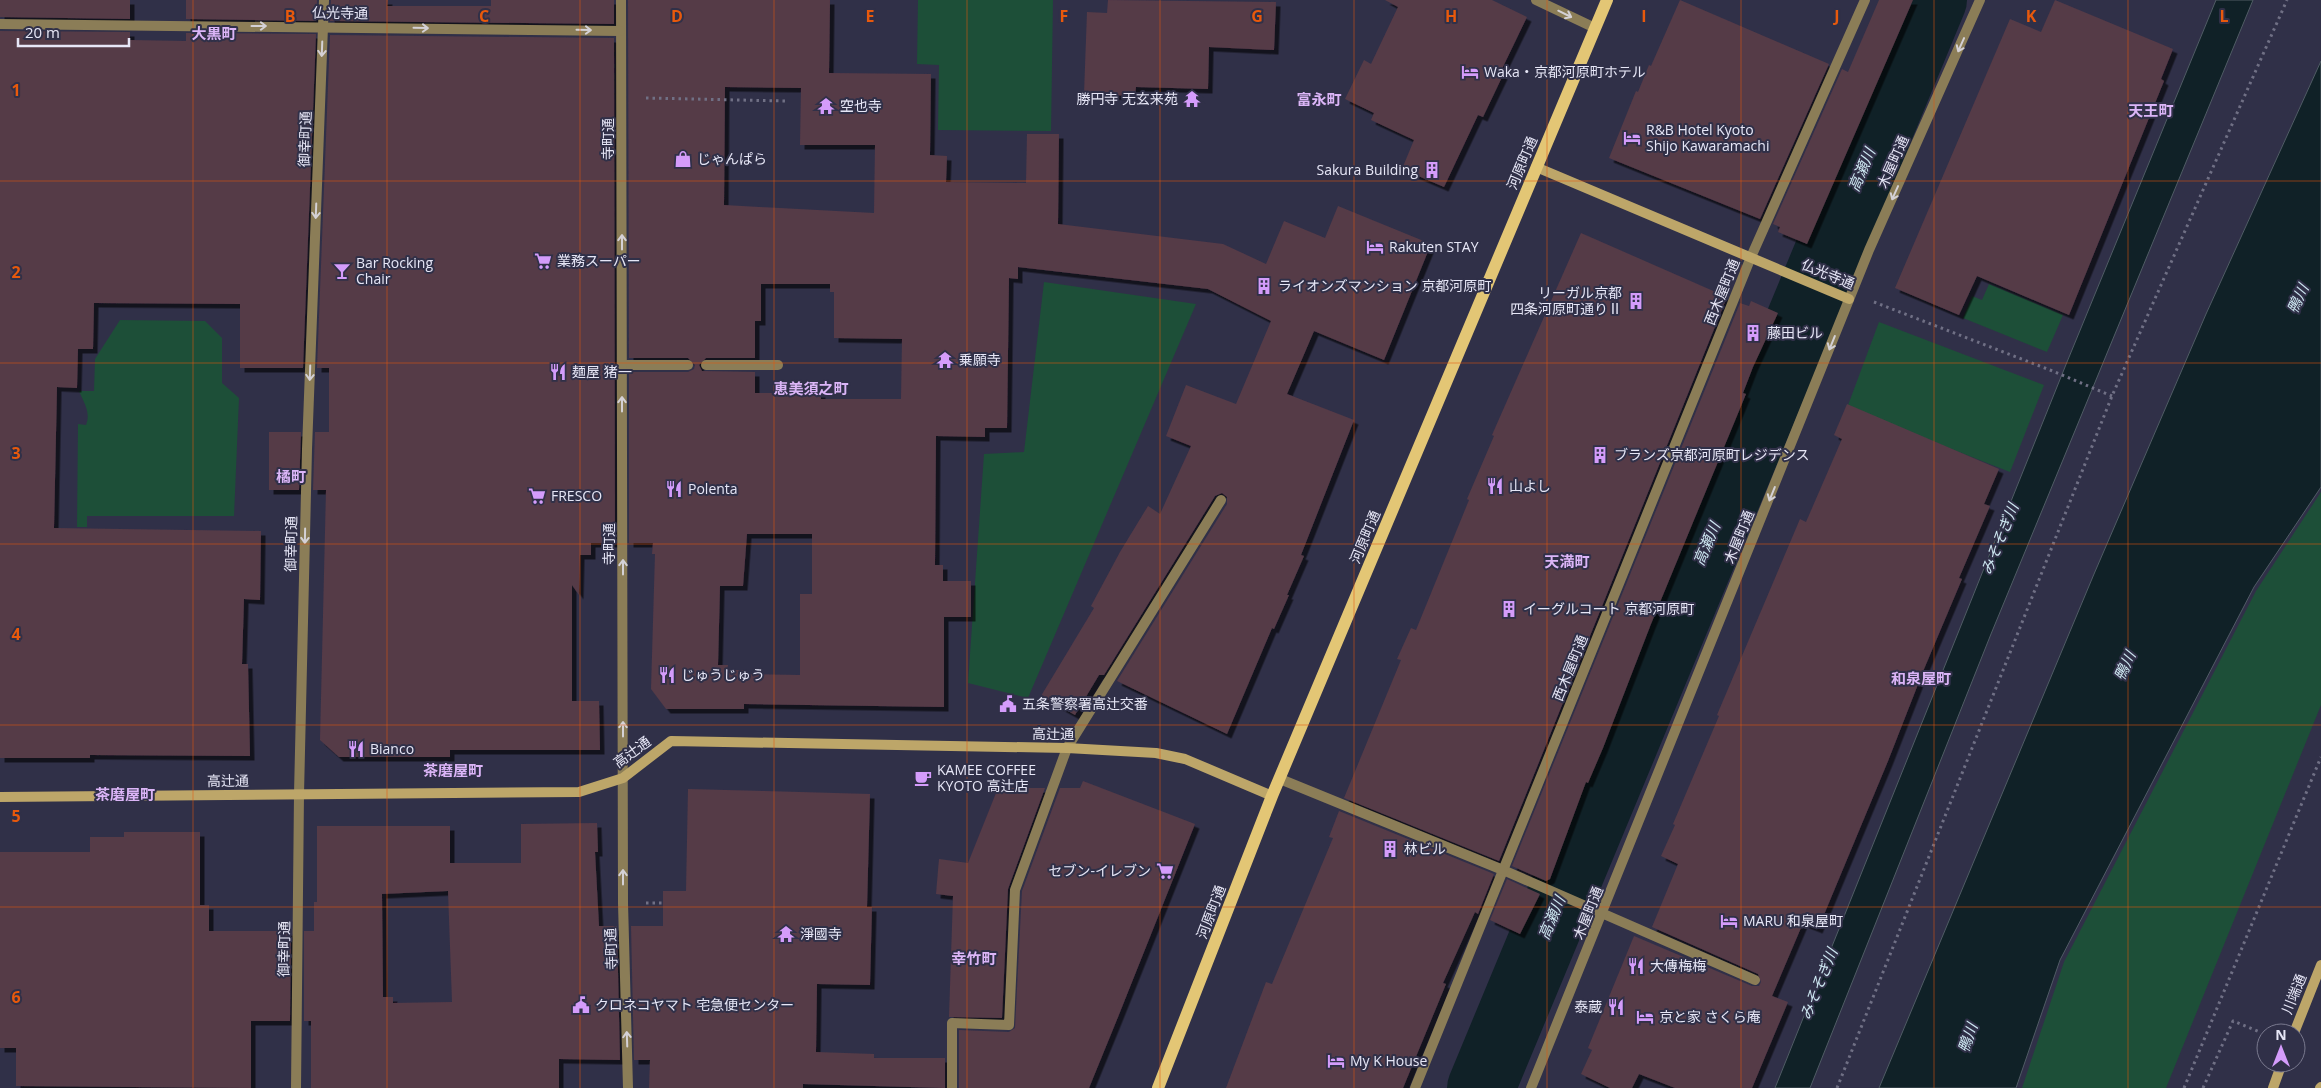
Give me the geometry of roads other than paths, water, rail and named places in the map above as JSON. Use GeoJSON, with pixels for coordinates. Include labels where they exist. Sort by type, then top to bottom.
{"type":"FeatureCollection","features":[{"type":"Feature","properties":{"kind":"main road","name":"河原町通"},"geometry":{"type":"LineString","coordinates":[[1158,1088],[1272,796],[1607,0]]}},
{"type":"Feature","properties":{"kind":"street","name":"御幸町通"},"geometry":{"type":"LineString","coordinates":[[296,1088],[299,794],[307,449],[324,0]]}},
{"type":"Feature","properties":{"kind":"street","name":"寺町通"},"geometry":{"type":"LineString","coordinates":[[621,0],[623,903],[628,1088]]}},
{"type":"Feature","properties":{"kind":"street"},"geometry":{"type":"LineString","coordinates":[[1536,0],[1595,28]]}},
{"type":"Feature","properties":{"kind":"street","name":"西木屋町通"},"geometry":{"type":"LineString","coordinates":[[1415,1088],[1750,257],[1865,0]]}},
{"type":"Feature","properties":{"kind":"street","name":"木屋町通"},"geometry":{"type":"LineString","coordinates":[[1531,1088],[1849,299],[1980,0]]}},
{"type":"Feature","properties":{"kind":"street","name":"仏光寺通"},"geometry":{"type":"LineString","coordinates":[[0,24],[322,26],[620,31]]}},
{"type":"Feature","properties":{"kind":"street","name":"仏光寺通"},"geometry":{"type":"LineString","coordinates":[[1536,167],[1849,299]]}},
{"type":"Feature","properties":{"kind":"street"},"geometry":{"type":"LineString","coordinates":[[622,365],[688,365]]}},
{"type":"Feature","properties":{"kind":"street"},"geometry":{"type":"LineString","coordinates":[[706,365],[778,365]]}},
{"type":"Feature","properties":{"kind":"street"},"geometry":{"type":"LineString","coordinates":[[952,1088],[952,1024],[1008,1025],[1015,890],[1067,748],[1221,500]]}},
{"type":"Feature","properties":{"kind":"street","name":"高辻通"},"geometry":{"type":"LineString","coordinates":[[0,797],[578,792],[623,778],[671,741],[1137,751],[1178,758],[1272,796]]}},
{"type":"Feature","properties":{"kind":"street"},"geometry":{"type":"LineString","coordinates":[[1280,778],[1503,870],[1755,980]]}},
{"type":"Feature","properties":{"kind":"street","name":"川端通"},"geometry":{"type":"LineString","coordinates":[[2298,1023],[2321,965]]}},
{"type":"Feature","properties":{"kind":"street"},"geometry":{"type":"LineString","coordinates":[[2273,1088],[2278,1073]]}},
{"type":"Feature","properties":{"kind":"water","name":"みそそぎ川"},"geometry":{"type":"Polygon","coordinates":[[[2216,0],[2253,0],[1991,634],[1810,1088],[1775,1088],[2067,362],[2216,0]]]}},
{"type":"Feature","properties":{"kind":"water","name":"鴨川"},"geometry":{"type":"Polygon","coordinates":[[[2321,61],[2321,487],[2254,587],[2060,960],[2016,1088],[1879,1088],[2094,574],[2206,314],[2321,61]]]}},
{"type":"Feature","properties":{"kind":"waterway","name":"高瀬川"},"geometry":{"type":"LineString","coordinates":[[1481,1088],[1933,0]]}},
{"type":"Feature","properties":{"kind":"place","name":"Waka・京都河原町ホテル"},"geometry":{"type":"Point","coordinates":[1470,72]}},
{"type":"Feature","properties":{"kind":"place","name":"勝円寺 无玄来苑"},"geometry":{"type":"Point","coordinates":[1192,99]}},
{"type":"Feature","properties":{"kind":"place","name":"空也寺"},"geometry":{"type":"Point","coordinates":[826,106]}},
{"type":"Feature","properties":{"kind":"place","name":"R&B Hotel Kyoto Shijo Kawaramachi"},"geometry":{"type":"Point","coordinates":[1632,138]}},
{"type":"Feature","properties":{"kind":"place","name":"じゃんぱら"},"geometry":{"type":"Point","coordinates":[683,159]}},
{"type":"Feature","properties":{"kind":"place","name":"Sakura Building"},"geometry":{"type":"Point","coordinates":[1432,170]}},
{"type":"Feature","properties":{"kind":"place","name":"Rakuten STAY"},"geometry":{"type":"Point","coordinates":[1375,247]}},
{"type":"Feature","properties":{"kind":"place","name":"業務スーパー"},"geometry":{"type":"Point","coordinates":[543,261]}},
{"type":"Feature","properties":{"kind":"place","name":"Bar Rocking Chair"},"geometry":{"type":"Point","coordinates":[342,271]}},
{"type":"Feature","properties":{"kind":"place","name":"ライオンズマンション 京都河原町"},"geometry":{"type":"Point","coordinates":[1264,286]}},
{"type":"Feature","properties":{"kind":"place","name":"リーガル京都 四条河原町通りⅡ"},"geometry":{"type":"Point","coordinates":[1636,301]}},
{"type":"Feature","properties":{"kind":"place","name":"藤田ビル"},"geometry":{"type":"Point","coordinates":[1753,333]}},
{"type":"Feature","properties":{"kind":"place","name":"乗願寺"},"geometry":{"type":"Point","coordinates":[945,360]}},
{"type":"Feature","properties":{"kind":"place","name":"麺屋 猪一"},"geometry":{"type":"Point","coordinates":[558,372]}},
{"type":"Feature","properties":{"kind":"place","name":"ブランズ京都河原町レジデンス"},"geometry":{"type":"Point","coordinates":[1600,455]}},
{"type":"Feature","properties":{"kind":"place","name":"山よし"},"geometry":{"type":"Point","coordinates":[1495,486]}},
{"type":"Feature","properties":{"kind":"place","name":"Polenta"},"geometry":{"type":"Point","coordinates":[674,489]}},
{"type":"Feature","properties":{"kind":"place","name":"FRESCO"},"geometry":{"type":"Point","coordinates":[537,496]}},
{"type":"Feature","properties":{"kind":"place","name":"イーグルコート 京都河原町"},"geometry":{"type":"Point","coordinates":[1509,609]}},
{"type":"Feature","properties":{"kind":"place","name":"じゅうじゅう"},"geometry":{"type":"Point","coordinates":[667,675]}},
{"type":"Feature","properties":{"kind":"place","name":"五条警察署高辻交番"},"geometry":{"type":"Point","coordinates":[1008,704]}},
{"type":"Feature","properties":{"kind":"place","name":"Bianco"},"geometry":{"type":"Point","coordinates":[356,749]}},
{"type":"Feature","properties":{"kind":"place","name":"KAMEE COFFEE KYOTO 高辻店"},"geometry":{"type":"Point","coordinates":[923,778]}},
{"type":"Feature","properties":{"kind":"place","name":"林ビル"},"geometry":{"type":"Point","coordinates":[1390,849]}},
{"type":"Feature","properties":{"kind":"place","name":"セブン-イレブン"},"geometry":{"type":"Point","coordinates":[1165,871]}},
{"type":"Feature","properties":{"kind":"place","name":"MARU 和泉屋町"},"geometry":{"type":"Point","coordinates":[1729,921]}},
{"type":"Feature","properties":{"kind":"place","name":"淨國寺"},"geometry":{"type":"Point","coordinates":[786,934]}},
{"type":"Feature","properties":{"kind":"place","name":"大傳梅梅"},"geometry":{"type":"Point","coordinates":[1636,966]}},
{"type":"Feature","properties":{"kind":"place","name":"クロネコヤマト 宅急便センター"},"geometry":{"type":"Point","coordinates":[581,1005]}},
{"type":"Feature","properties":{"kind":"place","name":"泰蔵"},"geometry":{"type":"Point","coordinates":[1616,1007]}},
{"type":"Feature","properties":{"kind":"place","name":"京と家 さくら庵"},"geometry":{"type":"Point","coordinates":[1645,1017]}},
{"type":"Feature","properties":{"kind":"place","name":"My K House"},"geometry":{"type":"Point","coordinates":[1336,1061]}},
{"type":"Feature","properties":{"kind":"district","name":"大黒町"},"geometry":{"type":"Point","coordinates":[214,34]}},
{"type":"Feature","properties":{"kind":"district","name":"富永町"},"geometry":{"type":"Point","coordinates":[1319,100]}},
{"type":"Feature","properties":{"kind":"district","name":"天王町"},"geometry":{"type":"Point","coordinates":[2151,111]}},
{"type":"Feature","properties":{"kind":"district","name":"恵美須之町"},"geometry":{"type":"Point","coordinates":[811,389]}},
{"type":"Feature","properties":{"kind":"district","name":"橘町"},"geometry":{"type":"Point","coordinates":[291,477]}},
{"type":"Feature","properties":{"kind":"district","name":"天満町"},"geometry":{"type":"Point","coordinates":[1567,562]}},
{"type":"Feature","properties":{"kind":"district","name":"和泉屋町"},"geometry":{"type":"Point","coordinates":[1921,679]}},
{"type":"Feature","properties":{"kind":"district","name":"茶磨屋町"},"geometry":{"type":"Point","coordinates":[453,771]}},
{"type":"Feature","properties":{"kind":"district","name":"茶磨屋町"},"geometry":{"type":"Point","coordinates":[125,795]}},
{"type":"Feature","properties":{"kind":"district","name":"幸竹町"},"geometry":{"type":"Point","coordinates":[974,959]}}]}
